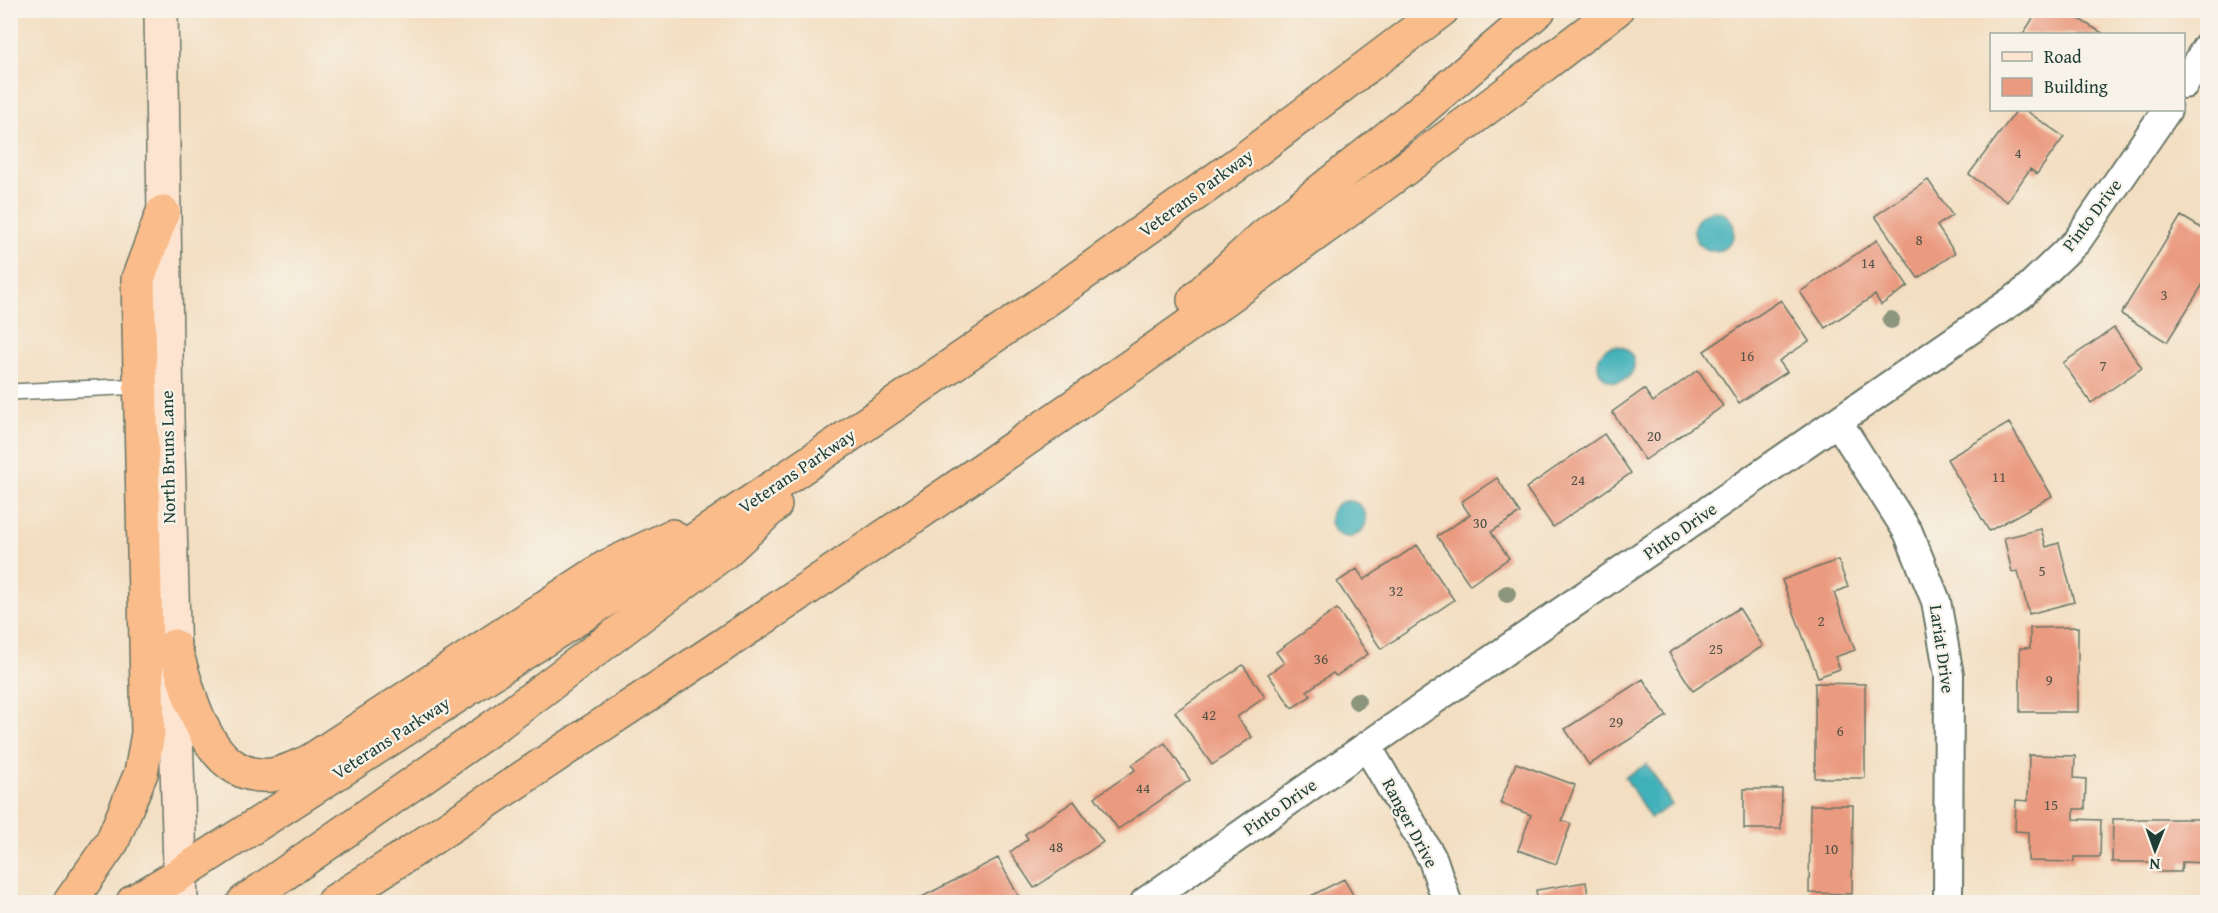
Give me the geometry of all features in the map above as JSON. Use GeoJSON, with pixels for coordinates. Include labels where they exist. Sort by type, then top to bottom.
{"type":"FeatureCollection","features":[{"type":"Feature","properties":{"kind":"highway","name":"Veterans Parkway"},"geometry":{"type":"LineString","coordinates":[[133,903],[177,893],[841,441],[1048,299],[1243,160],[1442,10]]}},
{"type":"Feature","properties":{"kind":"highway"},"geometry":{"type":"LineString","coordinates":[[1087,398],[1264,236],[1413,117],[1539,10]]}},
{"type":"Feature","properties":{"kind":"highway"},"geometry":{"type":"LineString","coordinates":[[335,902],[759,622],[1087,398],[1402,171],[1616,10]]}},
{"type":"Feature","properties":{"kind":"highway"},"geometry":{"type":"LineString","coordinates":[[70,903],[112,842],[141,773],[148,733],[154,385],[138,279],[164,212]]}},
{"type":"Feature","properties":{"kind":"highway"},"geometry":{"type":"LineString","coordinates":[[244,903],[499,723],[726,551],[841,441]]}},
{"type":"Feature","properties":{"kind":"highway"},"geometry":{"type":"LineString","coordinates":[[174,646],[202,729],[216,751],[234,767],[253,774],[271,776],[309,761],[606,567],[769,490]]}},
{"type":"Feature","properties":{"kind":"main road"},"geometry":{"type":"LineString","coordinates":[[160,10],[164,212]]}},
{"type":"Feature","properties":{"kind":"main road","name":"North Bruns Lane"},"geometry":{"type":"LineString","coordinates":[[154,385],[174,646],[177,893]]}},
{"type":"Feature","properties":{"kind":"street"},"geometry":{"type":"LineString","coordinates":[[2185,82],[2208,45]]}},
{"type":"Feature","properties":{"kind":"street","name":"Pinto Drive"},"geometry":{"type":"LineString","coordinates":[[1145,903],[1367,746],[2022,294],[2077,241],[2167,111]]}},
{"type":"Feature","properties":{"kind":"street","name":"Lariat Drive"},"geometry":{"type":"LineString","coordinates":[[1838,422],[1908,532],[1936,601],[1949,675],[1948,903]]}},
{"type":"Feature","properties":{"kind":"street","name":"Ranger Drive"},"geometry":{"type":"LineString","coordinates":[[1367,746],[1433,860],[1447,903]]}},
{"type":"Feature","properties":{"kind":"lane"},"geometry":{"type":"LineString","coordinates":[[10,392],[154,385]]}},
{"type":"Feature","properties":{"kind":"water"},"geometry":{"type":"Polygon","coordinates":[[[1714,211],[1728,217],[1734,231],[1728,245],[1714,251],[1700,245],[1694,231],[1700,217],[1714,211]]]}},
{"type":"Feature","properties":{"kind":"water"},"geometry":{"type":"Polygon","coordinates":[[[1616,346],[1629,351],[1634,364],[1629,377],[1616,382],[1603,377],[1598,364],[1603,351],[1616,346]]]}},
{"type":"Feature","properties":{"kind":"water"},"geometry":{"type":"Polygon","coordinates":[[[1348,501],[1361,506],[1366,519],[1361,532],[1348,537],[1335,532],[1330,519],[1335,506],[1348,501]]]}},
{"type":"Feature","properties":{"kind":"water"},"geometry":{"type":"Polygon","coordinates":[[[1647,764],[1672,805],[1650,818],[1625,777],[1647,764]]]}},
{"type":"Feature","properties":{"kind":"building"},"geometry":{"type":"Polygon","coordinates":[[[2038,10],[2064,10],[2102,33],[2024,33],[2038,10]]]}},
{"type":"Feature","properties":{"kind":"building"},"geometry":{"type":"Polygon","coordinates":[[[2016,111],[2026,111],[2064,137],[2037,174],[2030,169],[2007,202],[1969,174],[2016,111]]]}},
{"type":"Feature","properties":{"kind":"building"},"geometry":{"type":"Polygon","coordinates":[[[1928,180],[1952,215],[1937,226],[1955,253],[1918,278],[1875,216],[1928,180]]]}},
{"type":"Feature","properties":{"kind":"building"},"geometry":{"type":"Polygon","coordinates":[[[2181,216],[2208,232],[2208,276],[2167,342],[2121,314],[2181,216]]]}},
{"type":"Feature","properties":{"kind":"building"},"geometry":{"type":"Polygon","coordinates":[[[1877,240],[1908,286],[1881,305],[1875,295],[1825,328],[1800,292],[1877,240]]]}},
{"type":"Feature","properties":{"kind":"building"},"geometry":{"type":"Polygon","coordinates":[[[1781,300],[1809,341],[1779,361],[1787,372],[1739,403],[1704,351],[1781,300]]]}},
{"type":"Feature","properties":{"kind":"building"},"geometry":{"type":"Polygon","coordinates":[[[2114,328],[2142,368],[2091,403],[2063,363],[2114,328]]]}},
{"type":"Feature","properties":{"kind":"building"},"geometry":{"type":"Polygon","coordinates":[[[1698,370],[1723,406],[1645,460],[1612,412],[1644,389],[1653,402],[1698,370]]]}},
{"type":"Feature","properties":{"kind":"building"},"geometry":{"type":"Polygon","coordinates":[[[2009,423],[2052,496],[1989,531],[1947,459],[2009,423]]]}},
{"type":"Feature","properties":{"kind":"building"},"geometry":{"type":"Polygon","coordinates":[[[1604,434],[1631,473],[1553,527],[1526,488],[1604,434]]]}},
{"type":"Feature","properties":{"kind":"building"},"geometry":{"type":"Polygon","coordinates":[[[1497,478],[1520,513],[1491,532],[1509,558],[1470,585],[1437,536],[1470,515],[1461,502],[1497,478]]]}},
{"type":"Feature","properties":{"kind":"building"},"geometry":{"type":"Polygon","coordinates":[[[2041,529],[2046,547],[2059,543],[2074,602],[2029,614],[2018,571],[2012,572],[2004,538],[2041,529]]]}},
{"type":"Feature","properties":{"kind":"building"},"geometry":{"type":"Polygon","coordinates":[[[1417,545],[1454,600],[1381,649],[1337,582],[1357,569],[1364,580],[1417,545]]]}},
{"type":"Feature","properties":{"kind":"building"},"geometry":{"type":"Polygon","coordinates":[[[1838,560],[1848,587],[1834,593],[1855,650],[1835,657],[1840,669],[1818,677],[1782,580],[1838,560]]]}},
{"type":"Feature","properties":{"kind":"building"},"geometry":{"type":"Polygon","coordinates":[[[1739,608],[1763,646],[1693,691],[1669,653],[1739,608]]]}},
{"type":"Feature","properties":{"kind":"building"},"geometry":{"type":"Polygon","coordinates":[[[1337,609],[1368,654],[1336,676],[1333,673],[1307,691],[1311,696],[1292,708],[1268,674],[1284,663],[1276,652],[1337,609]]]}},
{"type":"Feature","properties":{"kind":"building"},"geometry":{"type":"Polygon","coordinates":[[[2078,627],[2078,712],[2020,712],[2020,648],[2030,648],[2030,628],[2078,627]]]}},
{"type":"Feature","properties":{"kind":"building"},"geometry":{"type":"Polygon","coordinates":[[[1243,665],[1265,697],[1237,717],[1252,737],[1212,765],[1175,712],[1243,665]]]}},
{"type":"Feature","properties":{"kind":"building"},"geometry":{"type":"Polygon","coordinates":[[[1643,679],[1667,716],[1589,765],[1565,729],[1643,679]]]}},
{"type":"Feature","properties":{"kind":"building"},"geometry":{"type":"Polygon","coordinates":[[[1815,683],[1865,684],[1865,778],[1815,778],[1815,683]]]}},
{"type":"Feature","properties":{"kind":"building"},"geometry":{"type":"Polygon","coordinates":[[[1165,743],[1190,780],[1118,829],[1095,797],[1135,770],[1132,765],[1165,743]]]}},
{"type":"Feature","properties":{"kind":"building"},"geometry":{"type":"Polygon","coordinates":[[[2029,755],[2075,756],[2074,778],[2086,779],[2085,809],[2074,809],[2074,819],[2101,820],[2100,857],[2074,857],[2074,862],[2028,861],[2028,832],[2015,831],[2016,800],[2028,801],[2029,755]]]}},
{"type":"Feature","properties":{"kind":"building"},"geometry":{"type":"Polygon","coordinates":[[[1516,763],[1575,785],[1562,820],[1571,824],[1556,864],[1518,850],[1531,815],[1500,803],[1516,763]]]}},
{"type":"Feature","properties":{"kind":"building"},"geometry":{"type":"Polygon","coordinates":[[[1744,789],[1782,789],[1781,829],[1744,829],[1744,789]]]}},
{"type":"Feature","properties":{"kind":"building"},"geometry":{"type":"Polygon","coordinates":[[[1074,801],[1103,842],[1034,888],[1010,852],[1028,839],[1025,834],[1074,801]]]}},
{"type":"Feature","properties":{"kind":"building"},"geometry":{"type":"Polygon","coordinates":[[[1810,805],[1853,805],[1852,894],[1809,893],[1810,805]]]}},
{"type":"Feature","properties":{"kind":"building"},"geometry":{"type":"Polygon","coordinates":[[[2113,819],[2208,819],[2208,863],[2182,862],[2181,872],[2158,872],[2158,862],[2112,862],[2113,819]]]}},
{"type":"Feature","properties":{"kind":"building"},"geometry":{"type":"Polygon","coordinates":[[[998,858],[1021,901],[914,901],[998,858]]]}},
{"type":"Feature","properties":{"kind":"building"},"geometry":{"type":"Polygon","coordinates":[[[1344,879],[1357,902],[1299,902],[1344,879]]]}},
{"type":"Feature","properties":{"kind":"building"},"geometry":{"type":"Polygon","coordinates":[[[1586,882],[1589,902],[1538,902],[1536,890],[1586,882]]]}}]}
